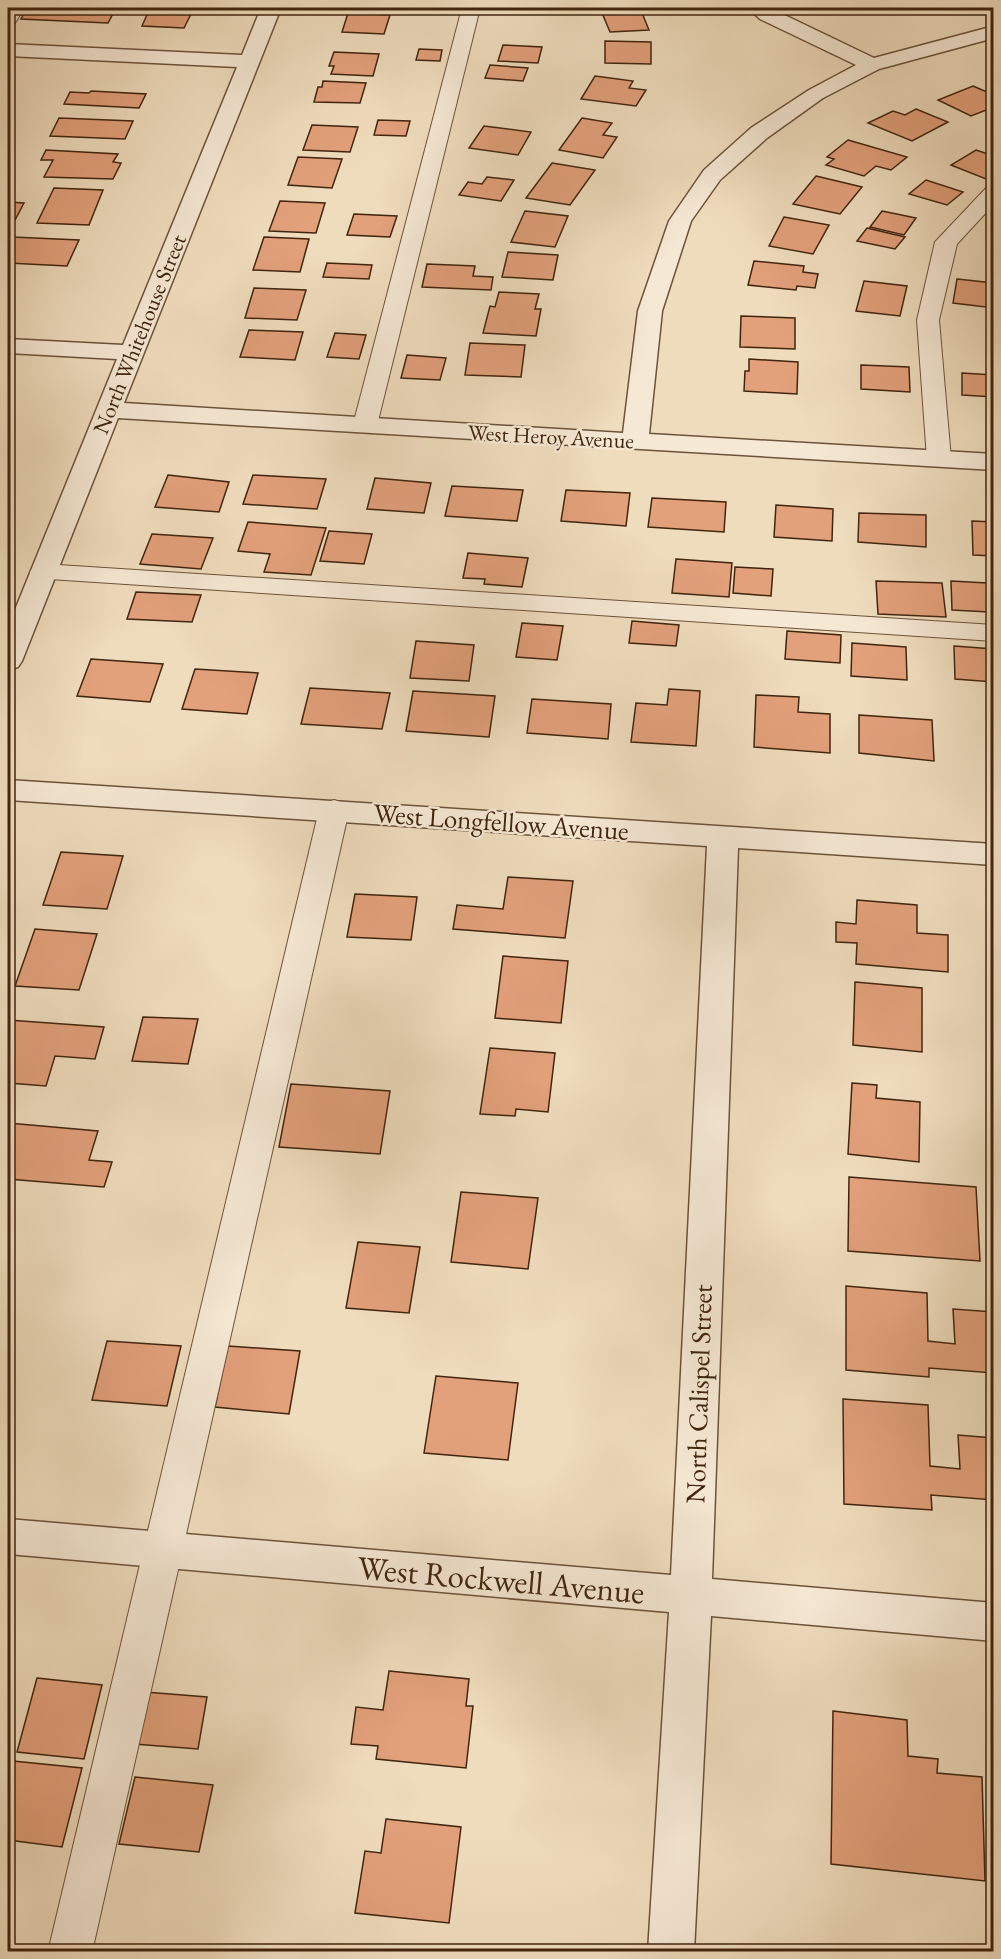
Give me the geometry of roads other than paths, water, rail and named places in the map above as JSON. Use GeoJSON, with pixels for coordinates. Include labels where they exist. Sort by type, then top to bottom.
{"type":"FeatureCollection","features":[{"type":"Feature","properties":{"kind":"street","name":"North Whitehouse Street"},"geometry":{"type":"LineString","coordinates":[[8,661],[271,8]]}},
{"type":"Feature","properties":{"kind":"street"},"geometry":{"type":"LineString","coordinates":[[758,8],[767,15],[872,65]]}},
{"type":"Feature","properties":{"kind":"street"},"geometry":{"type":"LineString","coordinates":[[635,441],[650,311],[680,221],[712,175],[759,133],[816,94],[872,65],[993,32]]}},
{"type":"Feature","properties":{"kind":"street"},"geometry":{"type":"LineString","coordinates":[[8,50],[249,61]]}},
{"type":"Feature","properties":{"kind":"street"},"geometry":{"type":"LineString","coordinates":[[8,346],[132,353]]}},
{"type":"Feature","properties":{"kind":"street","name":"West Heroy Avenue"},"geometry":{"type":"LineString","coordinates":[[109,410],[993,462]]}},
{"type":"Feature","properties":{"kind":"street","name":"West Longfellow Avenue"},"geometry":{"type":"LineString","coordinates":[[8,790],[993,855]]}},
{"type":"Feature","properties":{"kind":"street","name":"North Calispel Street"},"geometry":{"type":"LineString","coordinates":[[671,1952],[691,1595],[723,836]]}},
{"type":"Feature","properties":{"kind":"street","name":"West Rockwell Avenue"},"geometry":{"type":"LineString","coordinates":[[8,1536],[993,1622]]}},
{"type":"Feature","properties":{"kind":"lane"},"geometry":{"type":"LineString","coordinates":[[8,19],[15,8]]}},
{"type":"Feature","properties":{"kind":"lane"},"geometry":{"type":"LineString","coordinates":[[365,425],[471,8]]}},
{"type":"Feature","properties":{"kind":"lane"},"geometry":{"type":"LineString","coordinates":[[939,459],[928,320],[946,242],[993,191]]}},
{"type":"Feature","properties":{"kind":"lane"},"geometry":{"type":"LineString","coordinates":[[43,572],[993,633]]}},
{"type":"Feature","properties":{"kind":"lane"},"geometry":{"type":"LineString","coordinates":[[70,1952],[334,810]]}}]}
